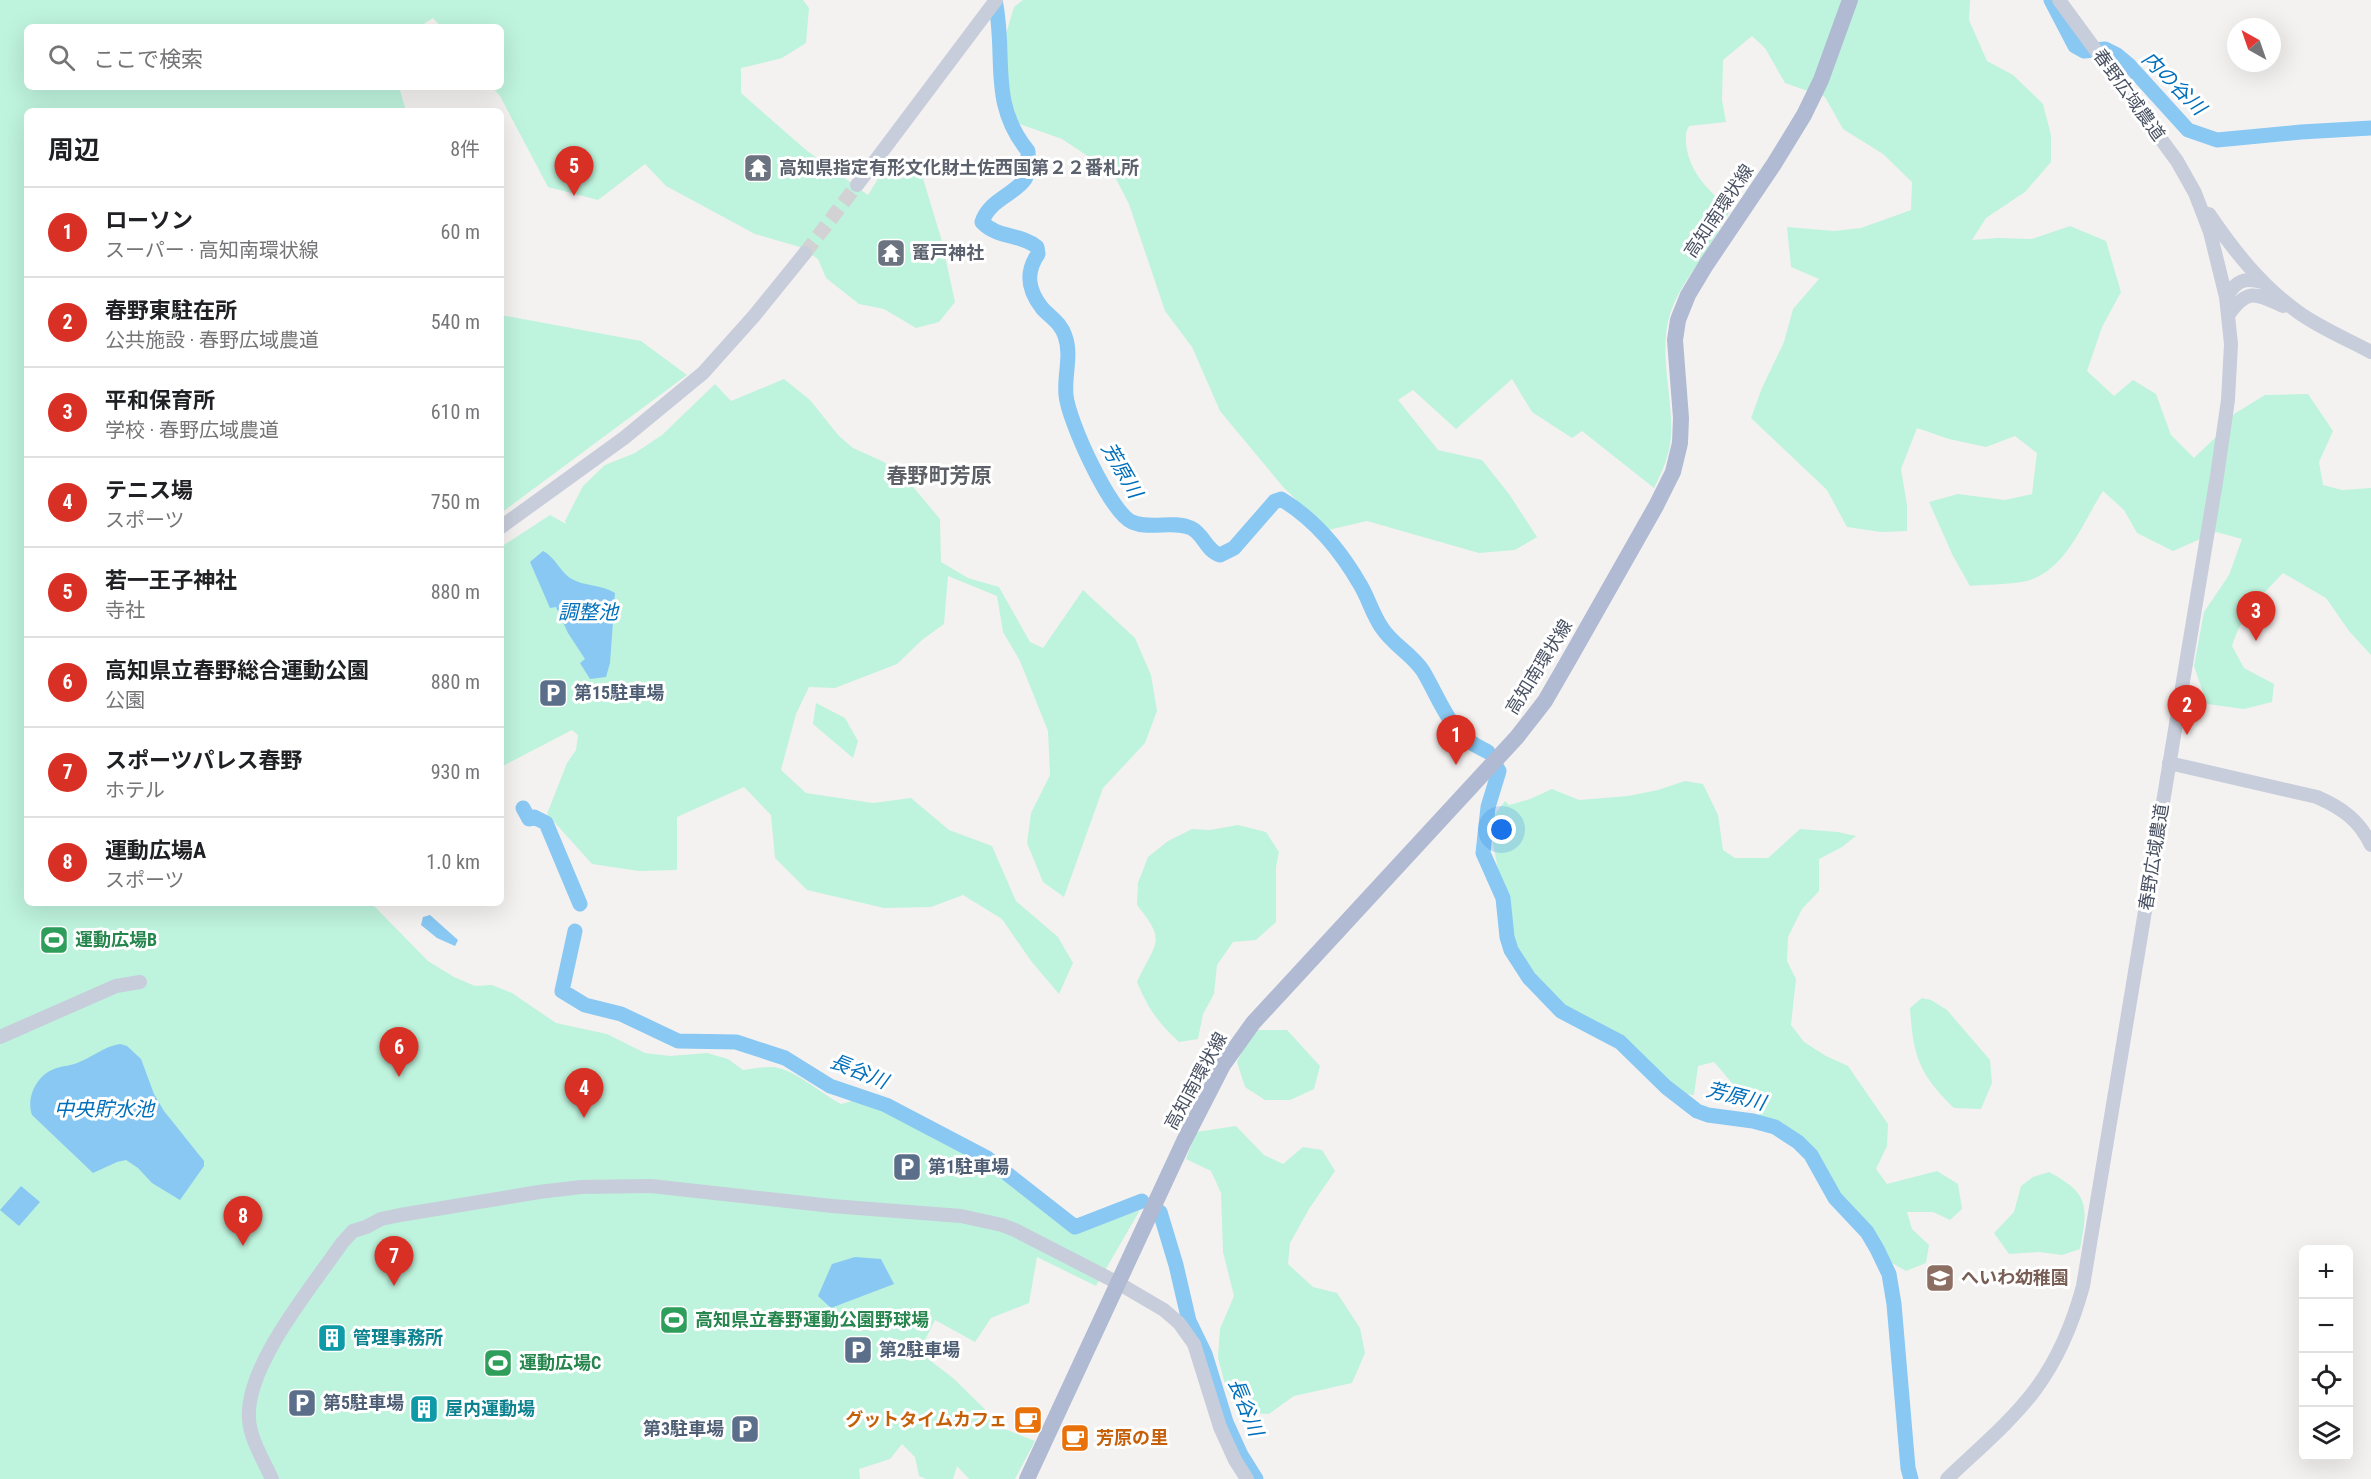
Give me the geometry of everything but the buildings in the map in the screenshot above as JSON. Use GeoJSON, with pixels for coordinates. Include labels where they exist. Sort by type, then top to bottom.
{"type":"FeatureCollection","features":[{"type":"Feature","properties":{"kind":"main road","name":"高知南環状線"},"geometry":{"type":"LineString","coordinates":[[1027,1479],[1184,1141],[1234,1047],[1260,1015],[1517,737],[1545,701],[1656,506],[1673,472],[1680,443],[1682,418],[1675,340],[1678,320],[1688,295],[1706,265],[1804,115],[1821,80],[1850,0]]}},
{"type":"Feature","properties":{"kind":"street"},"geometry":{"type":"LineString","coordinates":[[857,185],[996,0]]}},
{"type":"Feature","properties":{"kind":"street","name":"春野広域農道"},"geometry":{"type":"LineString","coordinates":[[2060,0],[2177,161],[2195,193],[2245,263],[2262,282],[2299,313],[2371,352]]}},
{"type":"Feature","properties":{"kind":"street","name":"春野広域農道"},"geometry":{"type":"LineString","coordinates":[[1947,1479],[2015,1414],[2036,1389],[2074,1321],[2090,1252],[2228,400],[2231,344],[2229,314],[2210,232],[2195,193]]}},
{"type":"Feature","properties":{"kind":"street"},"geometry":{"type":"LineString","coordinates":[[504,525],[624,438],[703,373],[754,316],[805,253]]}},
{"type":"Feature","properties":{"kind":"street"},"geometry":{"type":"LineString","coordinates":[[2226,297],[2241,280],[2250,279],[2262,282]]}},
{"type":"Feature","properties":{"kind":"street"},"geometry":{"type":"LineString","coordinates":[[2229,314],[2247,295],[2255,294],[2299,313]]}},
{"type":"Feature","properties":{"kind":"street"},"geometry":{"type":"LineString","coordinates":[[2169,763],[2317,796],[2338,806],[2351,816],[2364,831],[2371,845]]}},
{"type":"Feature","properties":{"kind":"street"},"geometry":{"type":"LineString","coordinates":[[0,1037],[116,986],[140,982]]}},
{"type":"Feature","properties":{"kind":"street"},"geometry":{"type":"LineString","coordinates":[[272,1479],[249,1423],[248,1403],[252,1389],[272,1347],[353,1231],[381,1219],[539,1192],[581,1187],[651,1186],[979,1219],[1015,1230],[1118,1283],[1164,1310],[1187,1332],[1198,1355],[1220,1427],[1246,1479]]}},
{"type":"Feature","properties":{"kind":"green space"},"geometry":{"type":"Polygon","coordinates":[[[0,0],[803,0],[809,8],[806,43],[782,58],[741,68],[741,93],[806,150],[868,195],[887,164],[895,180],[921,172],[941,238],[955,302],[939,322],[916,328],[884,309],[859,304],[826,278],[818,259],[800,247],[755,234],[666,186],[645,164],[598,200],[548,187],[495,90],[504,90],[504,24],[438,24],[433,18],[424,24],[24,24],[24,90],[400,90],[405,108],[24,108],[24,906],[373,906],[428,961],[454,977],[475,986],[492,985],[512,993],[556,1023],[607,1034],[645,1053],[670,1056],[707,1053],[728,1059],[743,1070],[779,1068],[797,1076],[841,1104],[863,1098],[985,1162],[1076,1233],[1140,1210],[1096,1286],[1037,1257],[1029,1303],[991,1318],[975,1342],[935,1320],[919,1352],[953,1378],[1005,1429],[1035,1441],[1015,1479],[969,1479],[957,1466],[953,1479],[926,1479],[919,1476],[915,1457],[902,1444],[890,1459],[859,1469],[860,1479],[0,1479],[0,0]]]}},
{"type":"Feature","properties":{"kind":"green space"},"geometry":{"type":"Polygon","coordinates":[[[1023,0],[1970,0],[1969,20],[1987,61],[2013,75],[2043,104],[2051,135],[2051,162],[2025,192],[1986,218],[1972,240],[2032,239],[2070,226],[2106,241],[2121,292],[2102,327],[2087,371],[2114,396],[2133,380],[2156,394],[2171,435],[2194,458],[2218,435],[2234,414],[2265,395],[2308,394],[2333,431],[2319,462],[2323,485],[2342,490],[2371,488],[2371,655],[2349,631],[2326,598],[2283,573],[2246,616],[2232,646],[2244,668],[2274,684],[2272,702],[2244,709],[2207,704],[2194,666],[2204,612],[2229,575],[2242,539],[2216,532],[2173,551],[2137,533],[2124,510],[2103,491],[2071,546],[2049,569],[2021,582],[1970,586],[1953,556],[1929,502],[1958,494],[2005,500],[2032,494],[2037,453],[2015,436],[1986,447],[1949,439],[1917,428],[1901,469],[1907,505],[1907,531],[1881,532],[1847,527],[1827,490],[1751,418],[1762,388],[1784,342],[1793,309],[1819,279],[1791,267],[1787,227],[1834,231],[1861,228],[1911,210],[1912,182],[1883,154],[1843,129],[1825,97],[1785,83],[1765,48],[1752,36],[1723,60],[1722,100],[1726,122],[1689,126],[1686,133],[1688,155],[1696,173],[1730,211],[1682,288],[1670,313],[1665,350],[1671,436],[1663,470],[1654,488],[1582,431],[1572,438],[1532,412],[1512,379],[1456,429],[1413,390],[1398,400],[1438,450],[1482,460],[1509,494],[1537,537],[1515,550],[1479,553],[1367,521],[1328,530],[1284,488],[1220,411],[1192,347],[1165,311],[1129,204],[1113,173],[1062,139],[1008,120],[999,57],[1014,7],[1023,0]]]}},
{"type":"Feature","properties":{"kind":"green space"},"geometry":{"type":"Polygon","coordinates":[[[504,316],[641,341],[687,375],[504,511],[504,316]]]}},
{"type":"Feature","properties":{"kind":"green space"},"geometry":{"type":"Polygon","coordinates":[[[784,379],[810,400],[839,436],[853,448],[884,462],[909,482],[940,519],[941,562],[968,578],[999,587],[1030,642],[1043,648],[1083,590],[1135,638],[1151,675],[1157,711],[1145,743],[1103,788],[1064,897],[1043,882],[1027,843],[1031,813],[1050,775],[1048,731],[1020,661],[1003,632],[997,596],[948,576],[944,624],[922,640],[897,664],[835,688],[809,687],[796,714],[781,770],[806,793],[873,803],[911,798],[949,830],[992,846],[1016,901],[1058,937],[1073,963],[1059,994],[1031,961],[1002,919],[963,895],[931,907],[884,908],[807,890],[775,858],[771,815],[744,787],[677,817],[677,870],[639,871],[592,864],[547,814],[567,763],[576,750],[578,735],[572,730],[504,765],[504,545],[550,515],[566,524],[565,521],[583,486],[605,465],[635,453],[662,435],[715,384],[731,401],[784,379]]]}},
{"type":"Feature","properties":{"kind":"green space"},"geometry":{"type":"Polygon","coordinates":[[[816,703],[845,718],[858,741],[853,758],[813,724],[816,703]]]}},
{"type":"Feature","properties":{"kind":"green space"},"geometry":{"type":"Polygon","coordinates":[[[1685,781],[1703,784],[1718,815],[1723,850],[1735,858],[1768,858],[1800,829],[1856,836],[1842,847],[1819,859],[1819,891],[1802,909],[1788,937],[1787,961],[1796,979],[1791,1025],[1804,1042],[1848,1066],[1888,1124],[1887,1146],[1876,1169],[1887,1184],[1937,1171],[1958,1184],[1962,1209],[1950,1220],[1933,1212],[1907,1212],[1912,1229],[1929,1245],[1926,1263],[1906,1271],[1892,1263],[1878,1240],[1841,1199],[1807,1146],[1783,1123],[1762,1118],[1714,1062],[1698,1066],[1694,1095],[1681,1094],[1607,1036],[1582,1029],[1542,998],[1524,970],[1511,939],[1489,822],[1505,801],[1509,805],[1552,789],[1579,800],[1628,796],[1658,790],[1685,781]]]}},
{"type":"Feature","properties":{"kind":"green space"},"geometry":{"type":"Polygon","coordinates":[[[1238,825],[1266,832],[1279,852],[1276,867],[1276,922],[1256,940],[1233,942],[1217,965],[1214,994],[1203,1014],[1198,1039],[1179,1042],[1154,1015],[1137,982],[1155,943],[1153,927],[1137,905],[1138,883],[1148,857],[1168,841],[1192,829],[1210,830],[1238,825]]]}},
{"type":"Feature","properties":{"kind":"green space"},"geometry":{"type":"Polygon","coordinates":[[[1922,998],[1931,1000],[1947,1010],[1990,1060],[1992,1083],[1981,1109],[1954,1108],[1925,1074],[1913,1039],[1910,1008],[1922,998]]]}},
{"type":"Feature","properties":{"kind":"green space"},"geometry":{"type":"Polygon","coordinates":[[[1252,1030],[1287,1030],[1320,1066],[1314,1089],[1290,1100],[1265,1100],[1245,1087],[1237,1062],[1252,1030]]]}},
{"type":"Feature","properties":{"kind":"green space"},"geometry":{"type":"Polygon","coordinates":[[[1236,1126],[1264,1155],[1283,1164],[1303,1147],[1322,1150],[1335,1171],[1309,1209],[1290,1243],[1288,1264],[1313,1287],[1337,1293],[1360,1328],[1365,1353],[1352,1383],[1294,1396],[1269,1414],[1239,1412],[1226,1388],[1218,1358],[1220,1329],[1234,1296],[1223,1252],[1221,1193],[1211,1171],[1186,1159],[1196,1132],[1236,1126]]]}},
{"type":"Feature","properties":{"kind":"green space"},"geometry":{"type":"Polygon","coordinates":[[[2049,1172],[2072,1187],[2083,1203],[2085,1212],[2080,1249],[2062,1255],[2039,1252],[2009,1254],[1994,1233],[2014,1212],[2021,1186],[2033,1177],[2049,1172]]]}},
{"type":"Feature","properties":{"kind":"water","name":"調整池"},"geometry":{"type":"Polygon","coordinates":[[[543,551],[570,578],[615,593],[610,663],[606,677],[590,679],[580,663],[585,659],[568,633],[556,607],[550,608],[530,562],[543,551]]]}},
{"type":"Feature","properties":{"kind":"water"},"geometry":{"type":"Polygon","coordinates":[[[430,915],[458,940],[455,946],[437,938],[421,925],[423,917],[430,915]]]}},
{"type":"Feature","properties":{"kind":"water","name":"中央貯水池"},"geometry":{"type":"Polygon","coordinates":[[[120,1044],[127,1046],[141,1059],[154,1094],[164,1111],[204,1161],[204,1166],[180,1200],[152,1183],[138,1168],[126,1160],[93,1173],[32,1115],[30,1102],[34,1088],[48,1072],[77,1063],[120,1044]]]}},
{"type":"Feature","properties":{"kind":"water"},"geometry":{"type":"Polygon","coordinates":[[[21,1186],[40,1202],[19,1226],[0,1210],[21,1186]]]}},
{"type":"Feature","properties":{"kind":"water"},"geometry":{"type":"Polygon","coordinates":[[[855,1257],[881,1259],[894,1284],[831,1308],[818,1296],[832,1264],[855,1257]]]}},
{"type":"Feature","properties":{"kind":"waterway","name":"芳原川"},"geometry":{"type":"LineString","coordinates":[[995,0],[1003,97],[1016,133],[1028,151],[1028,172],[1020,185],[990,208],[982,222],[995,231],[1037,247],[1038,254],[1031,268],[1031,288],[1042,308],[1058,324],[1065,336],[1068,350],[1066,395],[1069,407],[1082,444],[1113,501],[1123,515],[1132,522],[1191,528],[1199,534],[1211,550],[1220,555],[1234,548],[1275,501],[1281,499],[1294,507],[1327,537],[1345,561],[1361,586],[1382,628],[1423,671],[1443,709],[1458,731],[1488,752]]}},
{"type":"Feature","properties":{"kind":"waterway","name":"内の谷川"},"geometry":{"type":"LineString","coordinates":[[2051,0],[2075,46],[2084,51],[2105,49],[2117,55],[2129,65],[2188,130],[2217,140],[2371,128]]}},
{"type":"Feature","properties":{"kind":"waterway","name":"芳原川"},"geometry":{"type":"LineString","coordinates":[[1495,764],[1499,771],[1488,807],[1483,853],[1503,898],[1507,937],[1511,950],[1529,978],[1561,1011],[1620,1042],[1666,1087],[1697,1111],[1775,1127],[1798,1142],[1811,1155],[1835,1198],[1867,1232],[1877,1249],[1889,1274],[1894,1304],[1908,1468],[1911,1479]]}},
{"type":"Feature","properties":{"kind":"waterway","name":"長谷川"},"geometry":{"type":"LineString","coordinates":[[523,808],[529,819],[534,817],[546,823],[580,904]]}},
{"type":"Feature","properties":{"kind":"waterway","name":"長谷川"},"geometry":{"type":"LineString","coordinates":[[575,931],[562,991],[585,1005],[621,1014],[678,1041],[736,1042],[785,1058],[830,1086],[886,1105],[987,1158],[1075,1227],[1142,1201]]}},
{"type":"Feature","properties":{"kind":"waterway","name":"長谷川"},"geometry":{"type":"LineString","coordinates":[[1160,1212],[1176,1265],[1189,1321],[1205,1354],[1226,1422],[1241,1455],[1256,1479]]}},
{"type":"Feature","properties":{"kind":"tunnel"},"geometry":{"type":"LineString","coordinates":[[805,253],[857,185]]}},
{"type":"Feature","properties":{"kind":"place","name":"高知県指定有形文化財土佐西国第２２番札所"},"geometry":{"type":"Point","coordinates":[758,168]}},
{"type":"Feature","properties":{"kind":"place","name":"若一王子神社"},"geometry":{"type":"Point","coordinates":[574,196]}},
{"type":"Feature","properties":{"kind":"place","name":"竃戸神社"},"geometry":{"type":"Point","coordinates":[891,253]}},
{"type":"Feature","properties":{"kind":"place","name":"平和保育所"},"geometry":{"type":"Point","coordinates":[2256,641]}},
{"type":"Feature","properties":{"kind":"place","name":"第15駐車場"},"geometry":{"type":"Point","coordinates":[553,693]}},
{"type":"Feature","properties":{"kind":"place","name":"春野東駐在所"},"geometry":{"type":"Point","coordinates":[2187,735]}},
{"type":"Feature","properties":{"kind":"place","name":"ローソン"},"geometry":{"type":"Point","coordinates":[1456,765]}},
{"type":"Feature","properties":{"kind":"place","name":"運動広場B"},"geometry":{"type":"Point","coordinates":[54,940]}},
{"type":"Feature","properties":{"kind":"place","name":"高知県立春野総合運動公園"},"geometry":{"type":"Point","coordinates":[399,1077]}},
{"type":"Feature","properties":{"kind":"place","name":"テニス場"},"geometry":{"type":"Point","coordinates":[584,1118]}},
{"type":"Feature","properties":{"kind":"place","name":"第1駐車場"},"geometry":{"type":"Point","coordinates":[907,1167]}},
{"type":"Feature","properties":{"kind":"place","name":"運動広場A"},"geometry":{"type":"Point","coordinates":[243,1246]}},
{"type":"Feature","properties":{"kind":"place","name":"へいわ幼稚園"},"geometry":{"type":"Point","coordinates":[1940,1278]}},
{"type":"Feature","properties":{"kind":"place","name":"スポーツパレス春野"},"geometry":{"type":"Point","coordinates":[394,1286]}},
{"type":"Feature","properties":{"kind":"place","name":"高知県立春野運動公園野球場"},"geometry":{"type":"Point","coordinates":[674,1320]}},
{"type":"Feature","properties":{"kind":"place","name":"管理事務所"},"geometry":{"type":"Point","coordinates":[332,1338]}},
{"type":"Feature","properties":{"kind":"place","name":"第2駐車場"},"geometry":{"type":"Point","coordinates":[858,1350]}},
{"type":"Feature","properties":{"kind":"place","name":"運動広場C"},"geometry":{"type":"Point","coordinates":[498,1363]}},
{"type":"Feature","properties":{"kind":"place","name":"第5駐車場"},"geometry":{"type":"Point","coordinates":[302,1403]}},
{"type":"Feature","properties":{"kind":"place","name":"屋内運動場"},"geometry":{"type":"Point","coordinates":[424,1409]}},
{"type":"Feature","properties":{"kind":"place","name":"グットタイムカフェ"},"geometry":{"type":"Point","coordinates":[1028,1420]}},
{"type":"Feature","properties":{"kind":"place","name":"第3駐車場"},"geometry":{"type":"Point","coordinates":[745,1429]}},
{"type":"Feature","properties":{"kind":"place","name":"芳原の里"},"geometry":{"type":"Point","coordinates":[1075,1438]}},
{"type":"Feature","properties":{"kind":"district","name":"春野町芳原"},"geometry":{"type":"Point","coordinates":[939,476]}}]}
